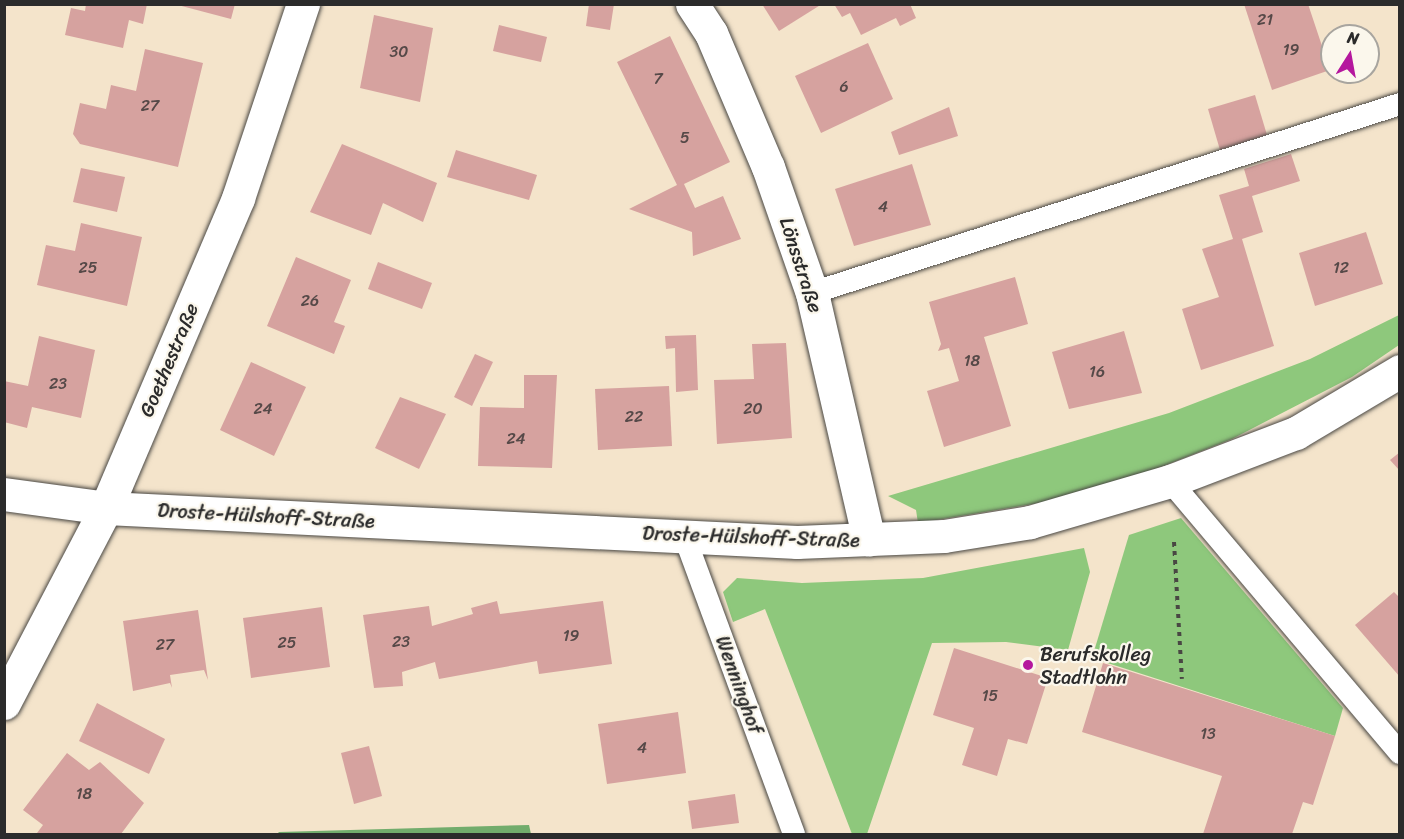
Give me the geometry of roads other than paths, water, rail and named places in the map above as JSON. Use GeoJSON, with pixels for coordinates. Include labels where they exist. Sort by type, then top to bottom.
{"type":"FeatureCollection","features":[{"type":"Feature","properties":{"kind":"street","name":"Goethestraße"},"geometry":{"type":"LineString","coordinates":[[4,704],[106,508],[238,198],[303,4]]}},
{"type":"Feature","properties":{"kind":"street","name":"Lönsstraße"},"geometry":{"type":"LineString","coordinates":[[692,4],[711,33],[768,167],[812,293],[869,540]]}},
{"type":"Feature","properties":{"kind":"street","name":"Droste-Hülshoff-Straße"},"geometry":{"type":"LineString","coordinates":[[4,494],[106,508],[684,535],[869,540],[1030,522],[1170,481],[1296,433],[1400,371]]}},
{"type":"Feature","properties":{"kind":"lane"},"geometry":{"type":"LineString","coordinates":[[812,293],[1400,104]]}},
{"type":"Feature","properties":{"kind":"lane"},"geometry":{"type":"LineString","coordinates":[[1170,481],[1400,753]]}},
{"type":"Feature","properties":{"kind":"lane","name":"Wenninghof"},"geometry":{"type":"LineString","coordinates":[[684,535],[794,834]]}},
{"type":"Feature","properties":{"kind":"place","name":"Berufskolleg Stadtlohn"},"geometry":{"type":"Point","coordinates":[1028,665]}}]}
